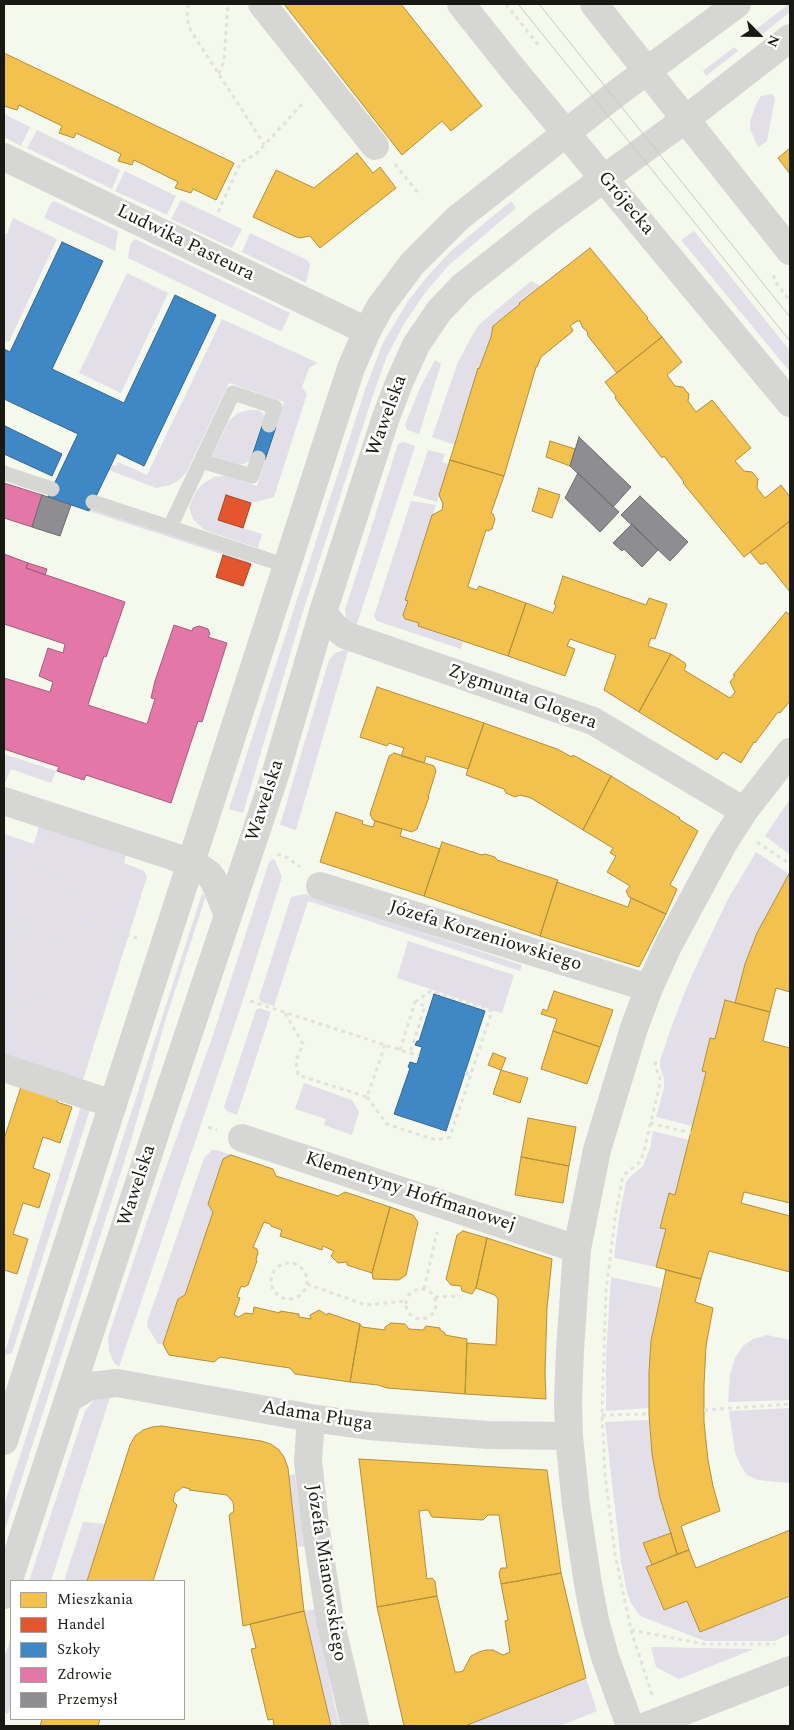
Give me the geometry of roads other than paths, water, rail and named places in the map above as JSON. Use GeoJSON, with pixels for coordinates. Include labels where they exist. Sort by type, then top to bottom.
{"type":"FeatureCollection","features":[{"type":"Feature","properties":{"kind":"main road"},"geometry":{"type":"LineString","coordinates":[[262,4],[384,153]]}},
{"type":"Feature","properties":{"kind":"main road","name":"Grójecka"},"geometry":{"type":"LineString","coordinates":[[461,4],[790,403]]}},
{"type":"Feature","properties":{"kind":"main road"},"geometry":{"type":"LineString","coordinates":[[594,4],[790,252]]}},
{"type":"Feature","properties":{"kind":"main road"},"geometry":{"type":"LineString","coordinates":[[4,1441],[351,368],[367,331],[380,307],[396,284],[429,246],[485,195],[736,4]]}},
{"type":"Feature","properties":{"kind":"main road","name":"Wawelska"},"geometry":{"type":"LineString","coordinates":[[4,1595],[276,772],[323,612],[385,420],[416,345],[439,311],[463,286],[544,222],[686,119],[790,38]]}},
{"type":"Feature","properties":{"kind":"main road","name":"Ludwika Pasteura"},"geometry":{"type":"LineString","coordinates":[[4,157],[367,331]]}},
{"type":"Feature","properties":{"kind":"main road","name":"Zygmunta Glogera"},"geometry":{"type":"LineString","coordinates":[[323,612],[333,625],[346,635],[593,721],[744,811]]}},
{"type":"Feature","properties":{"kind":"main road"},"geometry":{"type":"LineString","coordinates":[[630,1726],[605,1657],[588,1584],[576,1505],[569,1436],[570,1350],[577,1249],[597,1150],[634,1028],[650,988],[689,904],[744,811],[790,752]]}},
{"type":"Feature","properties":{"kind":"main road"},"geometry":{"type":"LineString","coordinates":[[4,801],[172,856],[204,870],[214,881],[228,915]]}},
{"type":"Feature","properties":{"kind":"main road","name":"Józefa Korzeniowskiego"},"geometry":{"type":"LineString","coordinates":[[320,886],[650,988]]}},
{"type":"Feature","properties":{"kind":"main road"},"geometry":{"type":"LineString","coordinates":[[4,1068],[113,1104]]}},
{"type":"Feature","properties":{"kind":"main road","name":"Klementyny Hoffmanowej"},"geometry":{"type":"LineString","coordinates":[[242,1138],[577,1249]]}},
{"type":"Feature","properties":{"kind":"main road","name":"Adama Pługa"},"geometry":{"type":"LineString","coordinates":[[70,1398],[90,1386],[117,1383],[311,1418],[368,1426],[488,1435],[569,1436]]}},
{"type":"Feature","properties":{"kind":"main road","name":"Józefa Mianowskiego"},"geometry":{"type":"LineString","coordinates":[[311,1418],[308,1461],[318,1543],[330,1620],[355,1726]]}},
{"type":"Feature","properties":{"kind":"main road"},"geometry":{"type":"LineString","coordinates":[[653,1723],[790,1670]]}},
{"type":"Feature","properties":{"kind":"lane"},"geometry":{"type":"LineString","coordinates":[[170,527],[233,394],[275,407],[269,425]]}},
{"type":"Feature","properties":{"kind":"lane"},"geometry":{"type":"LineString","coordinates":[[201,462],[252,476],[258,458]]}},
{"type":"Feature","properties":{"kind":"lane"},"geometry":{"type":"LineString","coordinates":[[4,473],[52,489]]}},
{"type":"Feature","properties":{"kind":"lane"},"geometry":{"type":"LineString","coordinates":[[93,502],[287,566]]}},
{"type":"Feature","properties":{"kind":"tram line"},"geometry":{"type":"LineString","coordinates":[[518,4],[790,341]]}},
{"type":"Feature","properties":{"kind":"tram line"},"geometry":{"type":"LineString","coordinates":[[539,4],[790,317]]}}]}
